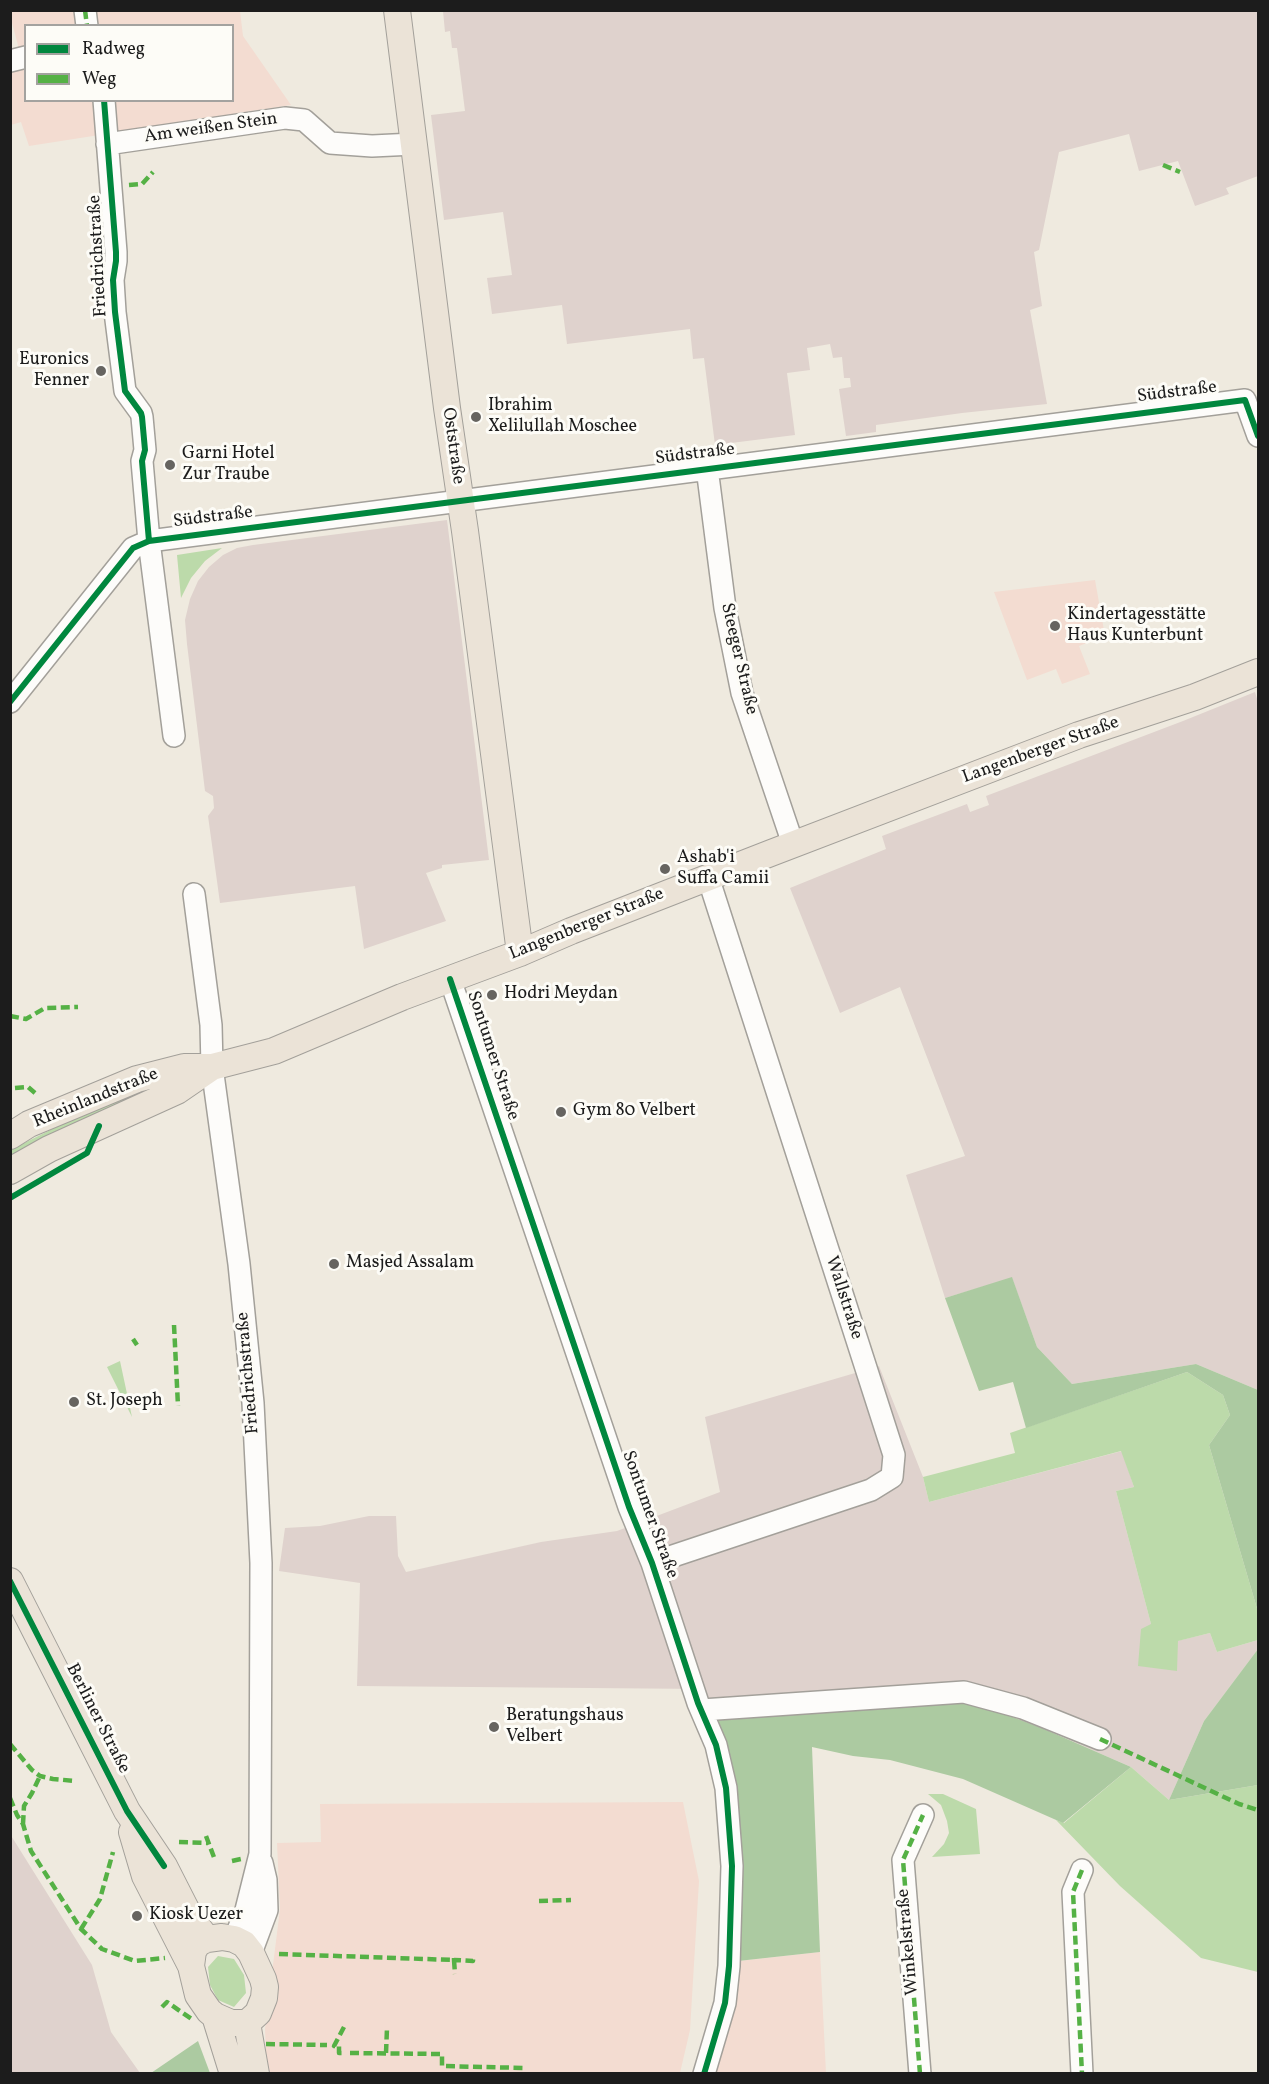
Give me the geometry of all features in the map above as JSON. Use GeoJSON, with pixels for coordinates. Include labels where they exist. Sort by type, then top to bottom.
{"type":"FeatureCollection","features":[{"type":"Feature","properties":{"kind":"main road","name":"Oststraße"},"geometry":{"type":"LineString","coordinates":[[397,10],[447,408],[520,953]]}},
{"type":"Feature","properties":{"kind":"main road","name":"Langenberger Straße"},"geometry":{"type":"LineString","coordinates":[[184,1067],[212,1067],[274,1051],[793,844],[1079,735],[1195,697],[1258,672]]}},
{"type":"Feature","properties":{"kind":"main road","name":"Rheinlandstraße"},"geometry":{"type":"LineString","coordinates":[[10,1136],[29,1124],[137,1079],[184,1067]]}},
{"type":"Feature","properties":{"kind":"main road","name":"Rheinlandstraße"},"geometry":{"type":"LineString","coordinates":[[10,1171],[49,1149],[177,1091],[212,1067]]}},
{"type":"Feature","properties":{"kind":"main road","name":"Berliner Straße"},"geometry":{"type":"LineString","coordinates":[[10,1581],[127,1811],[164,1866],[190,1917],[207,1939]]}},
{"type":"Feature","properties":{"kind":"main road","name":"Berliner Straße"},"geometry":{"type":"LineString","coordinates":[[127,1811],[145,1876],[191,1966]]}},
{"type":"Feature","properties":{"kind":"main road"},"geometry":{"type":"LineString","coordinates":[[222,1937],[243,1946],[265,1988],[264,1998],[258,2013],[247,2023],[231,2023],[209,2011],[198,1995],[191,1966],[193,1952],[198,1943],[222,1937]]}},
{"type":"Feature","properties":{"kind":"main road"},"geometry":{"type":"LineString","coordinates":[[215,2016],[233,2073]]}},
{"type":"Feature","properties":{"kind":"main road"},"geometry":{"type":"LineString","coordinates":[[247,2023],[256,2073]]}},
{"type":"Feature","properties":{"kind":"street","name":"Friedrichstraße"},"geometry":{"type":"LineString","coordinates":[[104,102],[116,261],[112,280],[115,312],[125,391],[142,417],[145,450],[142,461],[149,541],[174,736]]}},
{"type":"Feature","properties":{"kind":"street","name":"Am weißen Stein"},"geometry":{"type":"LineString","coordinates":[[107,137],[285,118],[304,120],[330,143],[372,146],[414,144]]}},
{"type":"Feature","properties":{"kind":"street","name":"Südstraße"},"geometry":{"type":"LineString","coordinates":[[149,541],[1245,400],[1258,436]]}},
{"type":"Feature","properties":{"kind":"street","name":"Steeger Straße"},"geometry":{"type":"LineString","coordinates":[[707,468],[725,608],[742,693],[793,844]]}},
{"type":"Feature","properties":{"kind":"street"},"geometry":{"type":"LineString","coordinates":[[10,702],[133,548],[149,541]]}},
{"type":"Feature","properties":{"kind":"street","name":"Wallstraße"},"geometry":{"type":"LineString","coordinates":[[652,1563],[871,1490],[892,1477],[894,1455],[708,877]]}},
{"type":"Feature","properties":{"kind":"street","name":"Friedrichstraße"},"geometry":{"type":"LineString","coordinates":[[194,894],[211,1025],[212,1067],[239,1264],[253,1403],[261,1563],[260,1854],[266,1880],[267,1910],[243,1946]]}},
{"type":"Feature","properties":{"kind":"street","name":"Sontumer Straße"},"geometry":{"type":"LineString","coordinates":[[450,979],[628,1507],[652,1563],[716,1745],[726,1788],[732,1866],[729,1966],[725,2003],[704,2073]]}},
{"type":"Feature","properties":{"kind":"street"},"geometry":{"type":"LineString","coordinates":[[702,1710],[964,1692],[1023,1708],[1100,1739]]}},
{"type":"Feature","properties":{"kind":"street","name":"Winkelstraße"},"geometry":{"type":"LineString","coordinates":[[920,2073],[903,1860],[923,1815]]}},
{"type":"Feature","properties":{"kind":"street"},"geometry":{"type":"LineString","coordinates":[[1082,1870],[1073,1892],[1082,2073]]}},
{"type":"Feature","properties":{"kind":"shaded area"},"geometry":{"type":"Polygon","coordinates":[[[11,11],[240,11],[243,36],[291,105],[29,146],[21,122],[11,125],[11,69],[23,64],[11,11]]]}},
{"type":"Feature","properties":{"kind":"shaded area"},"geometry":{"type":"Polygon","coordinates":[[[443,11],[1258,11],[1258,176],[1226,188],[1229,194],[1195,206],[1178,161],[1139,171],[1129,134],[1059,152],[1039,250],[1034,252],[1042,306],[1030,310],[1047,404],[876,425],[876,432],[846,436],[839,389],[851,387],[850,378],[844,378],[842,357],[833,358],[830,344],[807,348],[810,370],[787,373],[795,435],[715,445],[704,358],[693,359],[690,329],[567,344],[562,305],[492,314],[487,278],[512,275],[503,212],[444,220],[431,115],[465,111],[457,48],[452,48],[450,31],[445,32],[443,11]]]}},
{"type":"Feature","properties":{"kind":"shaded area"},"geometry":{"type":"Polygon","coordinates":[[[447,520],[489,860],[442,865],[442,868],[426,873],[446,921],[364,949],[355,886],[220,903],[208,816],[214,808],[213,796],[205,791],[185,620],[190,599],[198,581],[223,555],[237,548],[447,520]]]}},
{"type":"Feature","properties":{"kind":"shaded area","name":"Kindertagesstätte Haus Kunterbunt"},"geometry":{"type":"Polygon","coordinates":[[[1095,580],[1105,636],[1079,646],[1090,674],[1062,684],[1056,669],[1027,680],[994,592],[1095,580]]]}},
{"type":"Feature","properties":{"kind":"shaded area"},"geometry":{"type":"Polygon","coordinates":[[[1255,692],[1258,702],[1258,1390],[1196,1364],[1072,1384],[1037,1347],[1012,1278],[945,1298],[906,1175],[965,1156],[900,987],[840,1013],[790,888],[886,849],[882,836],[967,804],[970,812],[989,805],[986,796],[1255,692]]]}},
{"type":"Feature","properties":{"kind":"shaded area"},"geometry":{"type":"Polygon","coordinates":[[[879,1366],[923,1477],[929,1502],[1122,1451],[1134,1487],[1116,1491],[1151,1624],[1177,1641],[1210,1633],[1217,1652],[1258,1640],[1258,1649],[1204,1721],[1169,1800],[1131,1767],[1044,1729],[714,1716],[705,1689],[357,1686],[360,1583],[279,1571],[285,1528],[320,1526],[369,1516],[396,1516],[398,1556],[406,1572],[541,1542],[617,1531],[720,1492],[705,1417],[879,1366]]]}},
{"type":"Feature","properties":{"kind":"shaded area"},"geometry":{"type":"Polygon","coordinates":[[[683,1802],[699,1881],[690,2030],[680,2073],[267,2074],[265,2029],[280,1909],[277,1843],[321,1842],[320,1804],[683,1802]]]}},
{"type":"Feature","properties":{"kind":"shaded area"},"geometry":{"type":"Polygon","coordinates":[[[10,1834],[92,1965],[111,2032],[140,2073],[11,2073],[10,1834]]]}},
{"type":"Feature","properties":{"kind":"shaded area"},"geometry":{"type":"Polygon","coordinates":[[[820,1952],[826,2073],[716,2074],[738,1961],[820,1952]]]}},
{"type":"Feature","properties":{"kind":"green space"},"geometry":{"type":"Polygon","coordinates":[[[222,548],[205,561],[191,578],[181,598],[177,555],[222,548]]]}},
{"type":"Feature","properties":{"kind":"green space"},"geometry":{"type":"Polygon","coordinates":[[[176,1077],[11,1158],[12,1149],[109,1101],[176,1077]]]}},
{"type":"Feature","properties":{"kind":"green space"},"geometry":{"type":"Polygon","coordinates":[[[1012,1277],[1037,1347],[1072,1384],[1196,1364],[1258,1390],[1258,1612],[1209,1445],[1230,1415],[1223,1395],[1187,1372],[1026,1428],[1013,1382],[979,1391],[945,1298],[1012,1277]]]}},
{"type":"Feature","properties":{"kind":"green space"},"geometry":{"type":"Polygon","coordinates":[[[120,1361],[132,1417],[107,1367],[120,1361]]]}},
{"type":"Feature","properties":{"kind":"green space"},"geometry":{"type":"Polygon","coordinates":[[[1187,1372],[1223,1395],[1230,1415],[1209,1445],[1258,1612],[1258,1640],[1217,1652],[1210,1633],[1178,1641],[1177,1671],[1138,1666],[1141,1629],[1151,1624],[1116,1491],[1134,1487],[1121,1451],[929,1502],[923,1477],[1015,1453],[1010,1433],[1187,1372]]]}},
{"type":"Feature","properties":{"kind":"green space"},"geometry":{"type":"Polygon","coordinates":[[[1258,1649],[1258,1785],[1169,1800],[1204,1721],[1258,1649]]]}},
{"type":"Feature","properties":{"kind":"green space"},"geometry":{"type":"Polygon","coordinates":[[[968,1700],[1044,1729],[1131,1767],[1063,1823],[963,1779],[890,1760],[853,1756],[812,1747],[820,1952],[738,1961],[714,1716],[968,1700]]]}},
{"type":"Feature","properties":{"kind":"green space"},"geometry":{"type":"Polygon","coordinates":[[[1131,1767],[1169,1800],[1258,1785],[1258,1972],[1201,1958],[1120,1886],[1056,1820],[1064,1823],[1131,1767]]]}},
{"type":"Feature","properties":{"kind":"green space"},"geometry":{"type":"Polygon","coordinates":[[[928,1794],[943,1794],[976,1809],[980,1854],[932,1857],[944,1844],[949,1833],[941,1805],[928,1794]]]}},
{"type":"Feature","properties":{"kind":"green space"},"geometry":{"type":"Polygon","coordinates":[[[218,1956],[234,1959],[244,1975],[246,1993],[234,2007],[218,2000],[210,1985],[208,1967],[218,1956]]]}},
{"type":"Feature","properties":{"kind":"green space"},"geometry":{"type":"Polygon","coordinates":[[[198,2041],[210,2073],[151,2073],[198,2041]]]}},
{"type":"Feature","properties":{"kind":"marked path"},"geometry":{"type":"LineString","coordinates":[[85,10],[87,24]]}},
{"type":"Feature","properties":{"kind":"marked path"},"geometry":{"type":"LineString","coordinates":[[1163,165],[1180,172]]}},
{"type":"Feature","properties":{"kind":"marked path"},"geometry":{"type":"LineString","coordinates":[[129,185],[142,184],[153,172]]}},
{"type":"Feature","properties":{"kind":"marked path"},"geometry":{"type":"LineString","coordinates":[[10,1016],[26,1019],[45,1008],[78,1007]]}},
{"type":"Feature","properties":{"kind":"marked path"},"geometry":{"type":"LineString","coordinates":[[15,1088],[28,1087],[35,1093]]}},
{"type":"Feature","properties":{"kind":"marked path"},"geometry":{"type":"LineString","coordinates":[[174,1325],[178,1406]]}},
{"type":"Feature","properties":{"kind":"marked path"},"geometry":{"type":"LineString","coordinates":[[133,1339],[137,1345]]}},
{"type":"Feature","properties":{"kind":"marked path"},"geometry":{"type":"LineString","coordinates":[[1100,1739],[1239,1804],[1258,1810]]}},
{"type":"Feature","properties":{"kind":"marked path"},"geometry":{"type":"LineString","coordinates":[[10,1744],[40,1776],[76,1781]]}},
{"type":"Feature","properties":{"kind":"marked path"},"geometry":{"type":"LineString","coordinates":[[23,1824],[24,1806],[40,1776]]}},
{"type":"Feature","properties":{"kind":"marked path"},"geometry":{"type":"LineString","coordinates":[[10,1798],[23,1824],[31,1851],[81,1929],[102,1949],[135,1961],[165,1958]]}},
{"type":"Feature","properties":{"kind":"marked path"},"geometry":{"type":"LineString","coordinates":[[920,2074],[903,1860],[923,1815]]}},
{"type":"Feature","properties":{"kind":"marked path"},"geometry":{"type":"LineString","coordinates":[[206,1836],[215,1860]]}},
{"type":"Feature","properties":{"kind":"marked path"},"geometry":{"type":"LineString","coordinates":[[179,1842],[208,1843]]}},
{"type":"Feature","properties":{"kind":"marked path"},"geometry":{"type":"LineString","coordinates":[[81,1929],[100,1899],[113,1852]]}},
{"type":"Feature","properties":{"kind":"marked path"},"geometry":{"type":"LineString","coordinates":[[232,1861],[241,1859]]}},
{"type":"Feature","properties":{"kind":"marked path"},"geometry":{"type":"LineString","coordinates":[[1082,1870],[1073,1892],[1082,2074]]}},
{"type":"Feature","properties":{"kind":"marked path"},"geometry":{"type":"LineString","coordinates":[[539,1901],[571,1900]]}},
{"type":"Feature","properties":{"kind":"marked path"},"geometry":{"type":"LineString","coordinates":[[279,1954],[454,1960],[455,1974]]}},
{"type":"Feature","properties":{"kind":"marked path"},"geometry":{"type":"LineString","coordinates":[[454,1958],[454,1960],[473,1961],[473,1959]]}},
{"type":"Feature","properties":{"kind":"marked path"},"geometry":{"type":"LineString","coordinates":[[162,2007],[167,2002],[193,2020]]}},
{"type":"Feature","properties":{"kind":"marked path"},"geometry":{"type":"LineString","coordinates":[[344,2027],[334,2046],[339,2046],[339,2053],[345,2053]]}},
{"type":"Feature","properties":{"kind":"marked path"},"geometry":{"type":"LineString","coordinates":[[386,2053],[387,2028]]}},
{"type":"Feature","properties":{"kind":"marked path"},"geometry":{"type":"LineString","coordinates":[[266,2044],[327,2045]]}},
{"type":"Feature","properties":{"kind":"marked path"},"geometry":{"type":"LineString","coordinates":[[350,2053],[442,2054],[442,2066],[526,2068]]}},
{"type":"Feature","properties":{"kind":"cycle path"},"geometry":{"type":"LineString","coordinates":[[104,102],[116,252],[113,280],[115,312],[125,391],[142,417],[145,450],[142,461],[149,541]]}},
{"type":"Feature","properties":{"kind":"cycle path"},"geometry":{"type":"LineString","coordinates":[[10,702],[133,548],[149,541],[1245,400],[1258,436]]}},
{"type":"Feature","properties":{"kind":"cycle path"},"geometry":{"type":"LineString","coordinates":[[450,979],[629,1507],[652,1563],[698,1703],[716,1745],[726,1788],[732,1866],[729,1966],[725,2003],[704,2074]]}},
{"type":"Feature","properties":{"kind":"cycle path"},"geometry":{"type":"LineString","coordinates":[[10,1198],[87,1153],[99,1126]]}},
{"type":"Feature","properties":{"kind":"cycle path"},"geometry":{"type":"LineString","coordinates":[[10,1581],[127,1811],[164,1866]]}},
{"type":"Feature","properties":{"kind":"place","name":"Euronics Fenner"},"geometry":{"type":"Point","coordinates":[101,371]}},
{"type":"Feature","properties":{"kind":"place","name":"Ibrahim Xelilullah Moschee"},"geometry":{"type":"Point","coordinates":[476,417]}},
{"type":"Feature","properties":{"kind":"place","name":"Garni Hotel Zur Traube"},"geometry":{"type":"Point","coordinates":[170,465]}},
{"type":"Feature","properties":{"kind":"place","name":"Kindertagesstätte Haus Kunterbunt"},"geometry":{"type":"Point","coordinates":[1055,626]}},
{"type":"Feature","properties":{"kind":"place","name":"Ashab'i Suffa Camii"},"geometry":{"type":"Point","coordinates":[665,869]}},
{"type":"Feature","properties":{"kind":"place","name":"Hodri Meydan"},"geometry":{"type":"Point","coordinates":[492,995]}},
{"type":"Feature","properties":{"kind":"place","name":"Gym 80 Velbert"},"geometry":{"type":"Point","coordinates":[561,1112]}},
{"type":"Feature","properties":{"kind":"place","name":"Masjed Assalam"},"geometry":{"type":"Point","coordinates":[334,1264]}},
{"type":"Feature","properties":{"kind":"place","name":"St. Joseph"},"geometry":{"type":"Point","coordinates":[74,1402]}},
{"type":"Feature","properties":{"kind":"place","name":"Beratungshaus Velbert"},"geometry":{"type":"Point","coordinates":[494,1727]}},
{"type":"Feature","properties":{"kind":"place","name":"Kiosk Uezer"},"geometry":{"type":"Point","coordinates":[137,1916]}}]}
